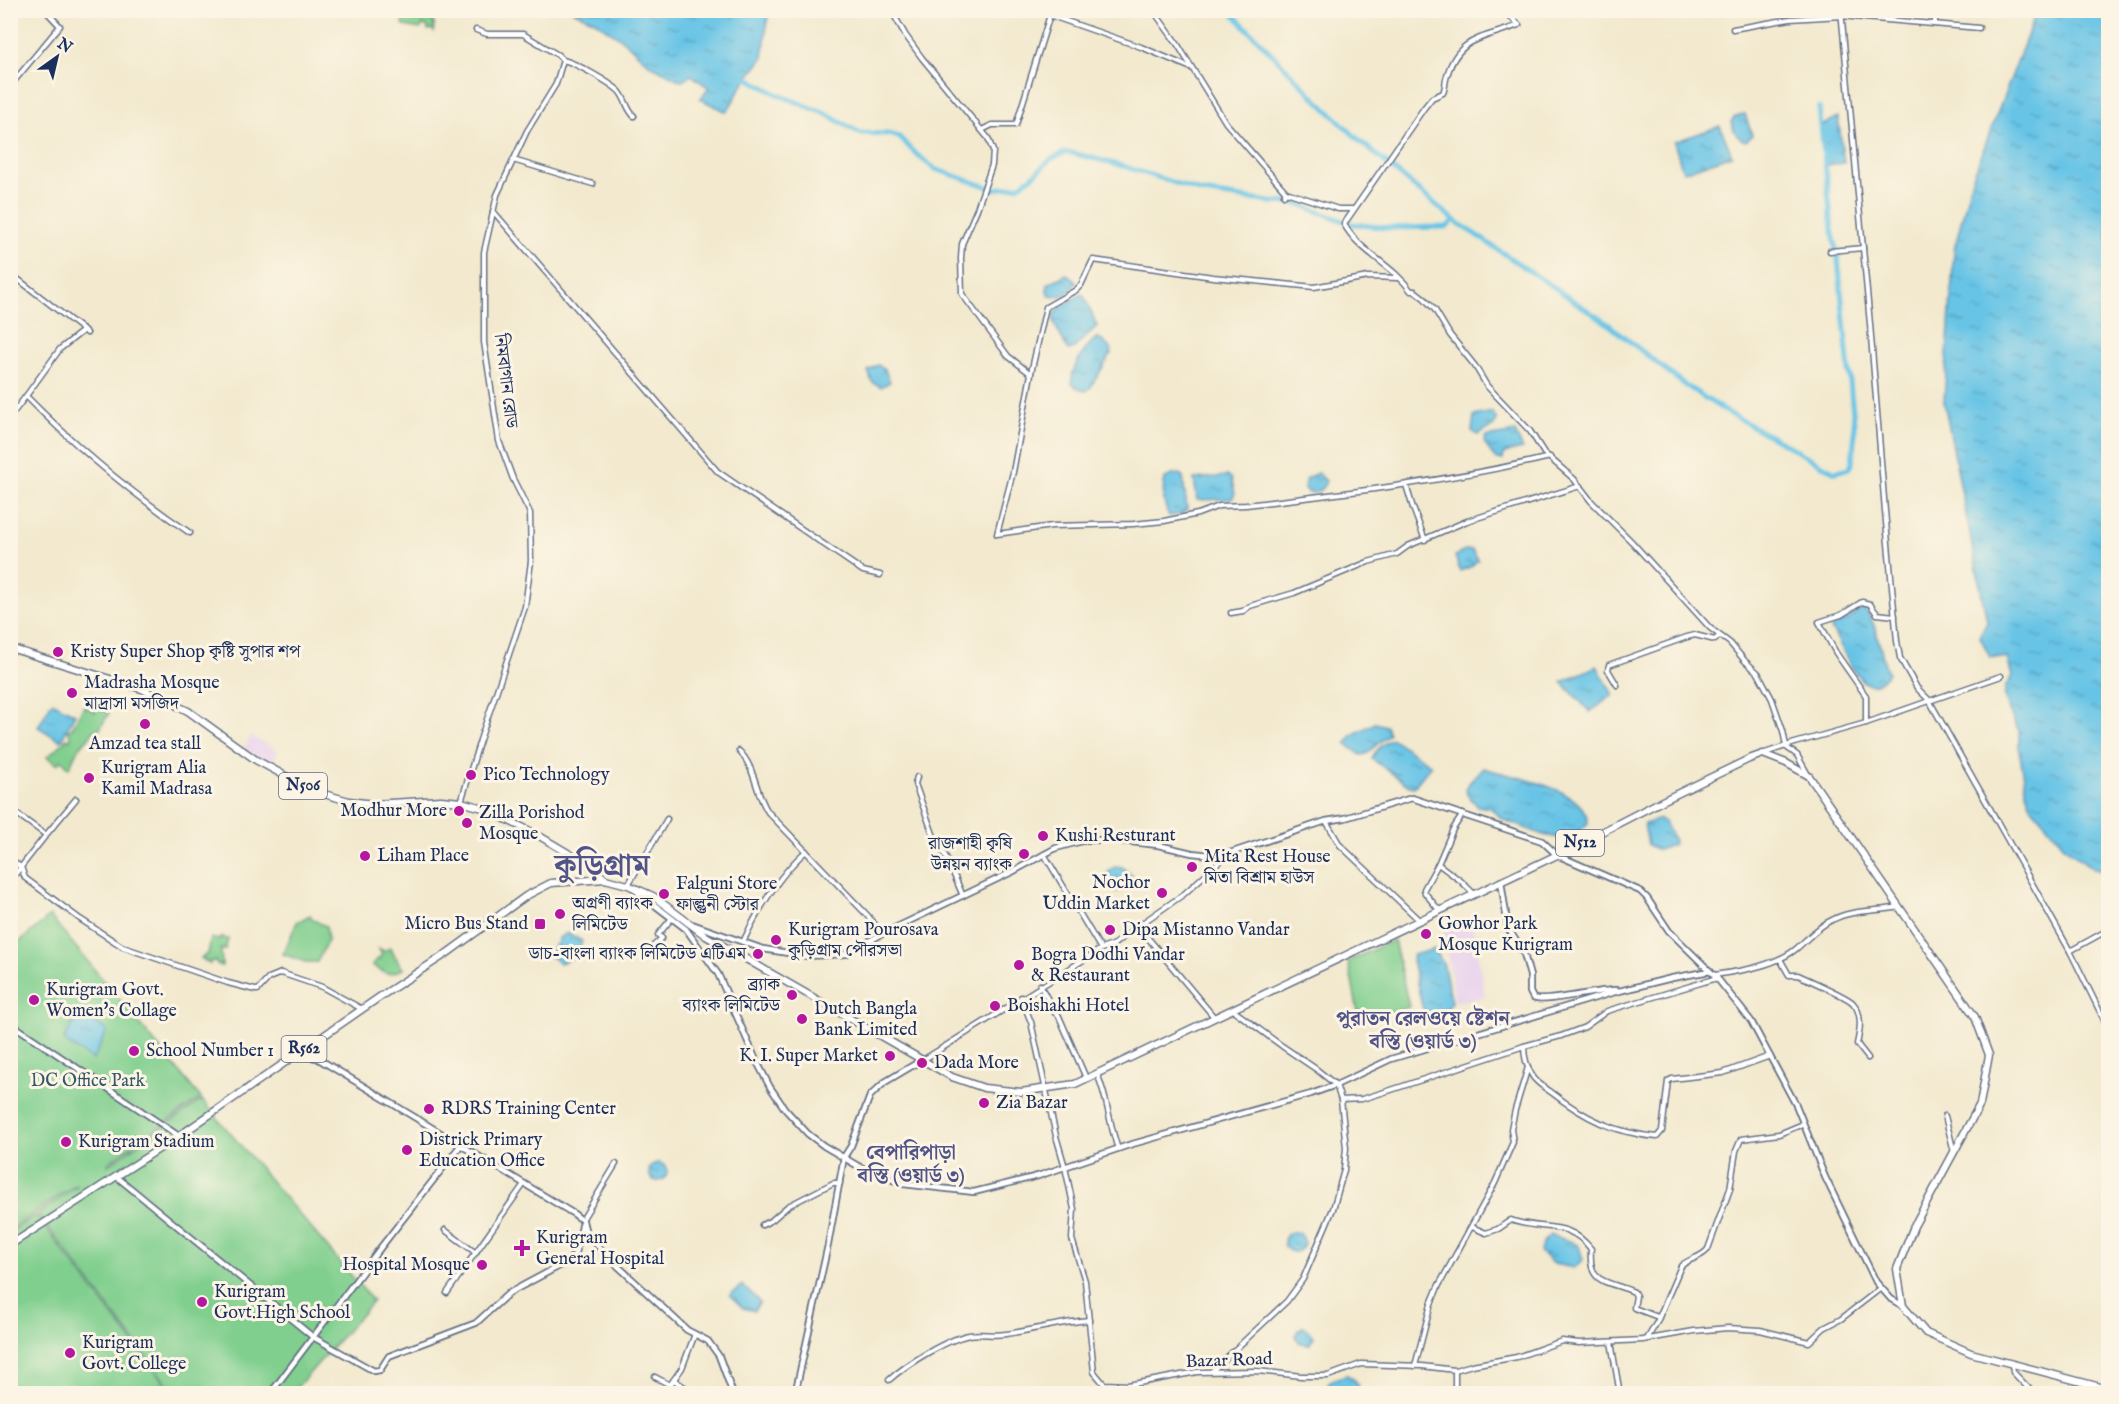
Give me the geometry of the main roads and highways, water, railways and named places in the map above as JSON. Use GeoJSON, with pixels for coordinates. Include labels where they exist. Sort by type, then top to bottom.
{"type":"FeatureCollection","features":[{"type":"Feature","properties":{"kind":"main road","name":"N506"},"geometry":{"type":"LineString","coordinates":[[10,648],[142,688],[188,711],[256,760],[313,791],[349,801],[373,804],[441,800],[483,808],[536,834],[595,869],[605,879]]}},
{"type":"Feature","properties":{"kind":"main road","name":"N512"},"geometry":{"type":"LineString","coordinates":[[605,879],[628,885],[653,896],[706,936],[952,1077],[984,1088],[1021,1092],[1075,1084],[1557,855],[1658,803],[1763,754],[1786,763],[1809,776],[1975,1017],[1989,1055],[1980,1104],[1914,1226],[1898,1269],[1903,1306],[1926,1333],[1971,1353],[2109,1389]]}},
{"type":"Feature","properties":{"kind":"main road","name":"R562"},"geometry":{"type":"LineString","coordinates":[[10,1245],[178,1136],[446,954],[526,896],[551,884],[605,879]]}},
{"type":"Feature","properties":{"kind":"water"},"geometry":{"type":"Polygon","coordinates":[[[2037,10],[2108,11],[2108,873],[2092,868],[2065,847],[2029,804],[2019,750],[2019,731],[2009,711],[2005,696],[2005,688],[2012,676],[2007,658],[1990,657],[1980,637],[1987,621],[1944,402],[1954,250],[1971,182],[2037,10]]]}},
{"type":"Feature","properties":{"kind":"water"},"geometry":{"type":"Polygon","coordinates":[[[572,11],[762,11],[768,16],[763,58],[743,84],[727,112],[700,99],[709,88],[691,75],[681,81],[650,65],[624,41],[593,20],[572,11]]]}},
{"type":"Feature","properties":{"kind":"water"},"geometry":{"type":"Polygon","coordinates":[[[1745,114],[1752,135],[1746,141],[1734,131],[1731,122],[1735,117],[1745,114]]]}},
{"type":"Feature","properties":{"kind":"water"},"geometry":{"type":"Polygon","coordinates":[[[1838,117],[1844,163],[1826,165],[1820,127],[1838,117]]]}},
{"type":"Feature","properties":{"kind":"water"},"geometry":{"type":"Polygon","coordinates":[[[1720,126],[1732,155],[1683,172],[1674,142],[1720,126]]]}},
{"type":"Feature","properties":{"kind":"water"},"geometry":{"type":"Polygon","coordinates":[[[1067,274],[1076,282],[1072,289],[1062,296],[1050,296],[1047,291],[1048,284],[1067,274]]]}},
{"type":"Feature","properties":{"kind":"water"},"geometry":{"type":"Polygon","coordinates":[[[1082,294],[1097,326],[1074,348],[1068,350],[1055,325],[1053,315],[1063,305],[1082,294]]]}},
{"type":"Feature","properties":{"kind":"water"},"geometry":{"type":"Polygon","coordinates":[[[1098,337],[1110,348],[1111,354],[1090,388],[1086,391],[1081,390],[1072,384],[1073,372],[1084,351],[1098,337]]]}},
{"type":"Feature","properties":{"kind":"water"},"geometry":{"type":"Polygon","coordinates":[[[878,365],[885,370],[890,382],[881,387],[872,382],[868,371],[878,365]]]}},
{"type":"Feature","properties":{"kind":"water"},"geometry":{"type":"Polygon","coordinates":[[[1492,412],[1497,420],[1494,426],[1478,435],[1472,431],[1474,416],[1492,412]]]}},
{"type":"Feature","properties":{"kind":"water"},"geometry":{"type":"Polygon","coordinates":[[[1515,432],[1523,449],[1504,453],[1503,460],[1495,458],[1484,443],[1486,437],[1515,432]]]}},
{"type":"Feature","properties":{"kind":"water"},"geometry":{"type":"Polygon","coordinates":[[[1318,473],[1326,481],[1325,484],[1318,492],[1309,493],[1304,487],[1306,478],[1318,473]]]}},
{"type":"Feature","properties":{"kind":"water"},"geometry":{"type":"Polygon","coordinates":[[[1175,474],[1183,477],[1187,509],[1183,514],[1169,516],[1164,502],[1164,483],[1165,478],[1175,474]]]}},
{"type":"Feature","properties":{"kind":"water"},"geometry":{"type":"Polygon","coordinates":[[[1228,476],[1231,478],[1235,493],[1232,499],[1197,500],[1194,479],[1228,476]]]}},
{"type":"Feature","properties":{"kind":"water"},"geometry":{"type":"Polygon","coordinates":[[[1465,550],[1472,550],[1478,560],[1470,567],[1460,571],[1455,556],[1465,550]]]}},
{"type":"Feature","properties":{"kind":"water"},"geometry":{"type":"Polygon","coordinates":[[[1862,608],[1867,612],[1875,627],[1888,673],[1878,682],[1870,684],[1862,680],[1855,672],[1831,629],[1833,625],[1847,620],[1862,608]]]}},
{"type":"Feature","properties":{"kind":"water"},"geometry":{"type":"Polygon","coordinates":[[[1597,666],[1613,695],[1590,712],[1562,682],[1597,666]]]}},
{"type":"Feature","properties":{"kind":"water"},"geometry":{"type":"Polygon","coordinates":[[[52,702],[75,714],[61,741],[38,727],[52,702]]]}},
{"type":"Feature","properties":{"kind":"water"},"geometry":{"type":"Polygon","coordinates":[[[1375,723],[1386,726],[1389,734],[1366,754],[1361,755],[1346,744],[1352,735],[1375,723]]]}},
{"type":"Feature","properties":{"kind":"water"},"geometry":{"type":"Polygon","coordinates":[[[1393,739],[1431,765],[1414,787],[1409,786],[1372,759],[1380,747],[1393,739]]]}},
{"type":"Feature","properties":{"kind":"water"},"geometry":{"type":"Polygon","coordinates":[[[1484,768],[1546,785],[1561,792],[1575,800],[1584,810],[1588,823],[1579,831],[1559,838],[1543,835],[1502,819],[1491,808],[1478,806],[1467,795],[1466,789],[1470,782],[1484,768]]]}},
{"type":"Feature","properties":{"kind":"water"},"geometry":{"type":"Polygon","coordinates":[[[1660,819],[1666,824],[1674,841],[1673,845],[1658,850],[1648,845],[1644,824],[1660,819]]]}},
{"type":"Feature","properties":{"kind":"water"},"geometry":{"type":"Polygon","coordinates":[[[1116,866],[1122,867],[1132,876],[1128,886],[1120,891],[1110,890],[1101,883],[1103,877],[1116,866]]]}},
{"type":"Feature","properties":{"kind":"water"},"geometry":{"type":"Polygon","coordinates":[[[567,933],[582,941],[574,955],[560,963],[550,956],[559,938],[567,933]]]}},
{"type":"Feature","properties":{"kind":"water"},"geometry":{"type":"Polygon","coordinates":[[[1434,949],[1443,963],[1452,1002],[1447,1009],[1430,1015],[1422,1006],[1412,960],[1413,955],[1434,949]]]}},
{"type":"Feature","properties":{"kind":"water"},"geometry":{"type":"Polygon","coordinates":[[[78,1015],[86,1015],[107,1031],[93,1060],[64,1039],[78,1015]]]}},
{"type":"Feature","properties":{"kind":"water"},"geometry":{"type":"Polygon","coordinates":[[[658,1163],[664,1166],[667,1172],[664,1178],[658,1181],[652,1178],[649,1172],[652,1166],[658,1163]]]}},
{"type":"Feature","properties":{"kind":"water"},"geometry":{"type":"Polygon","coordinates":[[[1294,1232],[1301,1235],[1304,1242],[1301,1249],[1294,1252],[1287,1249],[1284,1242],[1287,1235],[1294,1232]]]}},
{"type":"Feature","properties":{"kind":"water"},"geometry":{"type":"Polygon","coordinates":[[[1550,1235],[1579,1246],[1583,1260],[1573,1268],[1554,1264],[1540,1252],[1543,1242],[1550,1235]]]}},
{"type":"Feature","properties":{"kind":"water"},"geometry":{"type":"Polygon","coordinates":[[[742,1285],[760,1302],[754,1311],[743,1308],[730,1295],[742,1285]]]}},
{"type":"Feature","properties":{"kind":"water"},"geometry":{"type":"Polygon","coordinates":[[[1304,1326],[1314,1337],[1309,1345],[1299,1342],[1296,1336],[1298,1330],[1304,1326]]]}},
{"type":"Feature","properties":{"kind":"water"},"geometry":{"type":"Polygon","coordinates":[[[1347,1375],[1356,1382],[1357,1393],[1327,1393],[1329,1382],[1347,1375]]]}},
{"type":"Feature","properties":{"kind":"waterway"},"geometry":{"type":"LineString","coordinates":[[1229,10],[1361,142],[1454,220],[1608,324],[1682,383],[1725,411],[1835,472],[1849,468],[1852,462],[1855,433],[1838,259],[1832,228],[1819,108]]}},
{"type":"Feature","properties":{"kind":"waterway"},"geometry":{"type":"LineString","coordinates":[[742,75],[779,95],[824,113],[860,133],[889,134],[899,137],[935,169],[994,189],[1018,186],[1032,177],[1051,159],[1064,153],[1072,153],[1123,166],[1202,192],[1270,202],[1295,203],[1352,224],[1389,228],[1447,227],[1454,220]]}},
{"type":"Feature","properties":{"kind":"place","name":"Kristy Super Shop কৃষ্টি সুপার শপ"},"geometry":{"type":"Point","coordinates":[58,652]}},
{"type":"Feature","properties":{"kind":"place","name":"Madrasha Mosque মাদ্রাসা মসজিদ"},"geometry":{"type":"Point","coordinates":[72,693]}},
{"type":"Feature","properties":{"kind":"place","name":"Amzad tea stall"},"geometry":{"type":"Point","coordinates":[145,724]}},
{"type":"Feature","properties":{"kind":"place","name":"Pico Technology"},"geometry":{"type":"Point","coordinates":[471,775]}},
{"type":"Feature","properties":{"kind":"place","name":"Kurigram Alia Kamil Madrasa"},"geometry":{"type":"Point","coordinates":[89,778]}},
{"type":"Feature","properties":{"kind":"place","name":"Modhur More"},"geometry":{"type":"Point","coordinates":[459,811]}},
{"type":"Feature","properties":{"kind":"place","name":"Zilla Porishod Mosque"},"geometry":{"type":"Point","coordinates":[467,823]}},
{"type":"Feature","properties":{"kind":"place","name":"Kushi Resturant"},"geometry":{"type":"Point","coordinates":[1043,836]}},
{"type":"Feature","properties":{"kind":"place","name":"রাজশাহী কৃষি উন্নয়ন ব্যাংক"},"geometry":{"type":"Point","coordinates":[1024,854]}},
{"type":"Feature","properties":{"kind":"place","name":"Liham Place"},"geometry":{"type":"Point","coordinates":[365,856]}},
{"type":"Feature","properties":{"kind":"place","name":"Mita Rest House মিতা বিশ্রাম হাউস"},"geometry":{"type":"Point","coordinates":[1192,867]}},
{"type":"Feature","properties":{"kind":"place","name":"Nochor Uddin Market"},"geometry":{"type":"Point","coordinates":[1162,893]}},
{"type":"Feature","properties":{"kind":"place","name":"Falguni Store ফাল্গুনী স্টোর"},"geometry":{"type":"Point","coordinates":[664,894]}},
{"type":"Feature","properties":{"kind":"place","name":"অগ্রণী ব্যাংক লিমিটেড"},"geometry":{"type":"Point","coordinates":[560,914]}},
{"type":"Feature","properties":{"kind":"place","name":"Micro Bus Stand"},"geometry":{"type":"Point","coordinates":[540,924]}},
{"type":"Feature","properties":{"kind":"place","name":"Dipa Mistanno Vandar"},"geometry":{"type":"Point","coordinates":[1110,930]}},
{"type":"Feature","properties":{"kind":"place","name":"Gowhor Park Mosque Kurigram"},"geometry":{"type":"Point","coordinates":[1426,934]}},
{"type":"Feature","properties":{"kind":"place","name":"Kurigram Pourosava কুড়িগ্রাম পৌরসভা"},"geometry":{"type":"Point","coordinates":[776,940]}},
{"type":"Feature","properties":{"kind":"place","name":"ডাচ-বাংলা ব্যাংক লিমিটেড এটিএম"},"geometry":{"type":"Point","coordinates":[758,954]}},
{"type":"Feature","properties":{"kind":"place","name":"Bogra Dodhi Vandar & Restaurant"},"geometry":{"type":"Point","coordinates":[1019,965]}},
{"type":"Feature","properties":{"kind":"place","name":"ব্র্যাক ব্যাংক লিমিটেড"},"geometry":{"type":"Point","coordinates":[792,995]}},
{"type":"Feature","properties":{"kind":"place","name":"Kurigram Govt. Women's Collage"},"geometry":{"type":"Point","coordinates":[34,1000]}},
{"type":"Feature","properties":{"kind":"place","name":"Boishakhi Hotel"},"geometry":{"type":"Point","coordinates":[995,1006]}},
{"type":"Feature","properties":{"kind":"place","name":"Dutch Bangla Bank Limited"},"geometry":{"type":"Point","coordinates":[802,1019]}},
{"type":"Feature","properties":{"kind":"place","name":"School Number 1"},"geometry":{"type":"Point","coordinates":[134,1051]}},
{"type":"Feature","properties":{"kind":"place","name":"K. I. Super Market"},"geometry":{"type":"Point","coordinates":[890,1056]}},
{"type":"Feature","properties":{"kind":"place","name":"Dada More"},"geometry":{"type":"Point","coordinates":[922,1063]}},
{"type":"Feature","properties":{"kind":"place","name":"Zia Bazar"},"geometry":{"type":"Point","coordinates":[984,1103]}},
{"type":"Feature","properties":{"kind":"place","name":"RDRS Training Center"},"geometry":{"type":"Point","coordinates":[429,1109]}},
{"type":"Feature","properties":{"kind":"place","name":"Kurigram Stadium"},"geometry":{"type":"Point","coordinates":[66,1142]}},
{"type":"Feature","properties":{"kind":"place","name":"Districk Primary Education Office"},"geometry":{"type":"Point","coordinates":[407,1150]}},
{"type":"Feature","properties":{"kind":"place","name":"Kurigram General Hospital"},"geometry":{"type":"Point","coordinates":[522,1248]}},
{"type":"Feature","properties":{"kind":"place","name":"Hospital Mosque"},"geometry":{"type":"Point","coordinates":[482,1265]}},
{"type":"Feature","properties":{"kind":"place","name":"Kurigram Govt.High School"},"geometry":{"type":"Point","coordinates":[202,1302]}},
{"type":"Feature","properties":{"kind":"place","name":"Kurigram Govt. College"},"geometry":{"type":"Point","coordinates":[70,1353]}},
{"type":"Feature","properties":{"kind":"district","name":"কুড়িগ্রাম"},"geometry":{"type":"Point","coordinates":[602,867]}},
{"type":"Feature","properties":{"kind":"district","name":"পুরাতন রেলওয়ে ষ্টেশন বস্তি (ওয়ার্ড ৩)"},"geometry":{"type":"Point","coordinates":[1423,1030]}},
{"type":"Feature","properties":{"kind":"district","name":"বেপারিপাড়া বস্তি (ওয়ার্ড ৩)"},"geometry":{"type":"Point","coordinates":[911,1164]}},
{"type":"Feature","properties":{"kind":"park label","name":"DC Office Park"},"geometry":{"type":"Point","coordinates":[88,1081]}}]}
